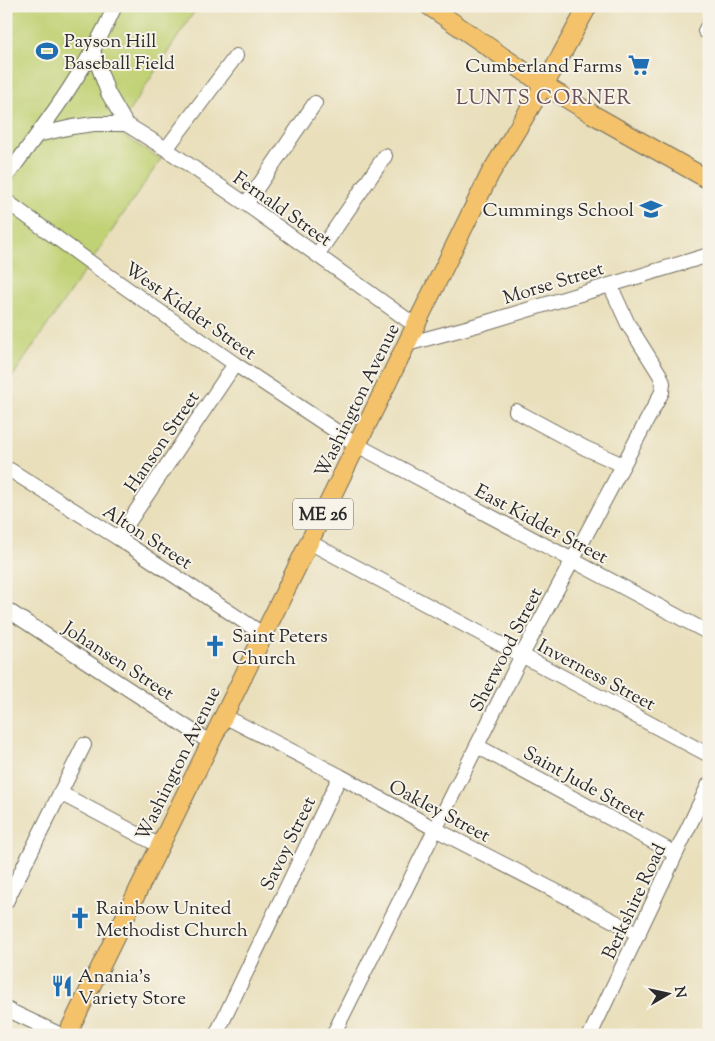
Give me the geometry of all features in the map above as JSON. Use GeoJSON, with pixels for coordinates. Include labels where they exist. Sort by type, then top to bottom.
{"type":"FeatureCollection","features":[{"type":"Feature","properties":{"kind":"main road"},"geometry":{"type":"LineString","coordinates":[[429,6],[544,85],[709,180]]}},
{"type":"Feature","properties":{"kind":"main road","name":"Washington Avenue"},"geometry":{"type":"LineString","coordinates":[[68,1035],[490,174],[544,85],[588,6]]}},
{"type":"Feature","properties":{"kind":"street"},"geometry":{"type":"LineString","coordinates":[[6,177],[37,135],[102,37],[115,6]]}},
{"type":"Feature","properties":{"kind":"street","name":"Fernald Street"},"geometry":{"type":"LineString","coordinates":[[93,51],[108,93],[126,124],[246,204],[416,326]]}},
{"type":"Feature","properties":{"kind":"street"},"geometry":{"type":"LineString","coordinates":[[166,149],[236,56]]}},
{"type":"Feature","properties":{"kind":"street"},"geometry":{"type":"LineString","coordinates":[[246,204],[315,102]]}},
{"type":"Feature","properties":{"kind":"street"},"geometry":{"type":"LineString","coordinates":[[37,135],[94,124],[126,124]]}},
{"type":"Feature","properties":{"kind":"street"},"geometry":{"type":"LineString","coordinates":[[317,255],[385,156]]}},
{"type":"Feature","properties":{"kind":"street","name":"West Kidder Street"},"geometry":{"type":"LineString","coordinates":[[6,201],[235,364],[358,445]]}},
{"type":"Feature","properties":{"kind":"street","name":"Morse Street"},"geometry":{"type":"LineString","coordinates":[[408,344],[481,324],[709,255]]}},
{"type":"Feature","properties":{"kind":"street","name":"Sherwood Street"},"geometry":{"type":"LineString","coordinates":[[333,1035],[522,655],[658,401],[663,383],[660,375],[648,353],[628,324],[610,285]]}},
{"type":"Feature","properties":{"kind":"street","name":"Hanson Street"},"geometry":{"type":"LineString","coordinates":[[118,538],[235,364]]}},
{"type":"Feature","properties":{"kind":"street"},"geometry":{"type":"LineString","coordinates":[[516,412],[585,448],[623,465]]}},
{"type":"Feature","properties":{"kind":"street","name":"East Kidder Street"},"geometry":{"type":"LineString","coordinates":[[358,445],[709,633]]}},
{"type":"Feature","properties":{"kind":"street","name":"Alton Street"},"geometry":{"type":"LineString","coordinates":[[10,470],[118,538],[264,635]]}},
{"type":"Feature","properties":{"kind":"street","name":"Inverness Street"},"geometry":{"type":"LineString","coordinates":[[309,542],[709,755]]}},
{"type":"Feature","properties":{"kind":"street","name":"Johansen Street"},"geometry":{"type":"LineString","coordinates":[[6,609],[211,743]]}},
{"type":"Feature","properties":{"kind":"street","name":"Oakley Street"},"geometry":{"type":"LineString","coordinates":[[224,716],[340,776],[435,830],[638,934]]}},
{"type":"Feature","properties":{"kind":"street"},"geometry":{"type":"LineString","coordinates":[[6,902],[84,744]]}},
{"type":"Feature","properties":{"kind":"street","name":"Saint Jude Street"},"geometry":{"type":"LineString","coordinates":[[477,746],[676,854]]}},
{"type":"Feature","properties":{"kind":"street","name":"Savoy Street"},"geometry":{"type":"LineString","coordinates":[[216,1035],[340,776]]}},
{"type":"Feature","properties":{"kind":"street","name":"Berkshire Road"},"geometry":{"type":"LineString","coordinates":[[590,1035],[709,784]]}},
{"type":"Feature","properties":{"kind":"street"},"geometry":{"type":"LineString","coordinates":[[60,793],[160,846]]}},
{"type":"Feature","properties":{"kind":"street"},"geometry":{"type":"LineString","coordinates":[[6,1009],[61,1035]]}},
{"type":"Feature","properties":{"kind":"green space"},"geometry":{"type":"Polygon","coordinates":[[[6,6],[198,6],[116,131],[161,159],[6,386],[6,6]]]}},
{"type":"Feature","properties":{"kind":"place","name":"Payson Hill Baseball Field"},"geometry":{"type":"Point","coordinates":[47,51]}},
{"type":"Feature","properties":{"kind":"place","name":"Cumberland Farms"},"geometry":{"type":"Point","coordinates":[639,65]}},
{"type":"Feature","properties":{"kind":"place","name":"Cummings School"},"geometry":{"type":"Point","coordinates":[651,209]}},
{"type":"Feature","properties":{"kind":"place","name":"Saint Peters Church"},"geometry":{"type":"Point","coordinates":[215,646]}},
{"type":"Feature","properties":{"kind":"place","name":"Rainbow United Methodist Church"},"geometry":{"type":"Point","coordinates":[80,918]}},
{"type":"Feature","properties":{"kind":"place","name":"Anania's Variety Store"},"geometry":{"type":"Point","coordinates":[62,986]}},
{"type":"Feature","properties":{"kind":"district","name":"LUNTS CORNER"},"geometry":{"type":"Point","coordinates":[544,97]}}]}
